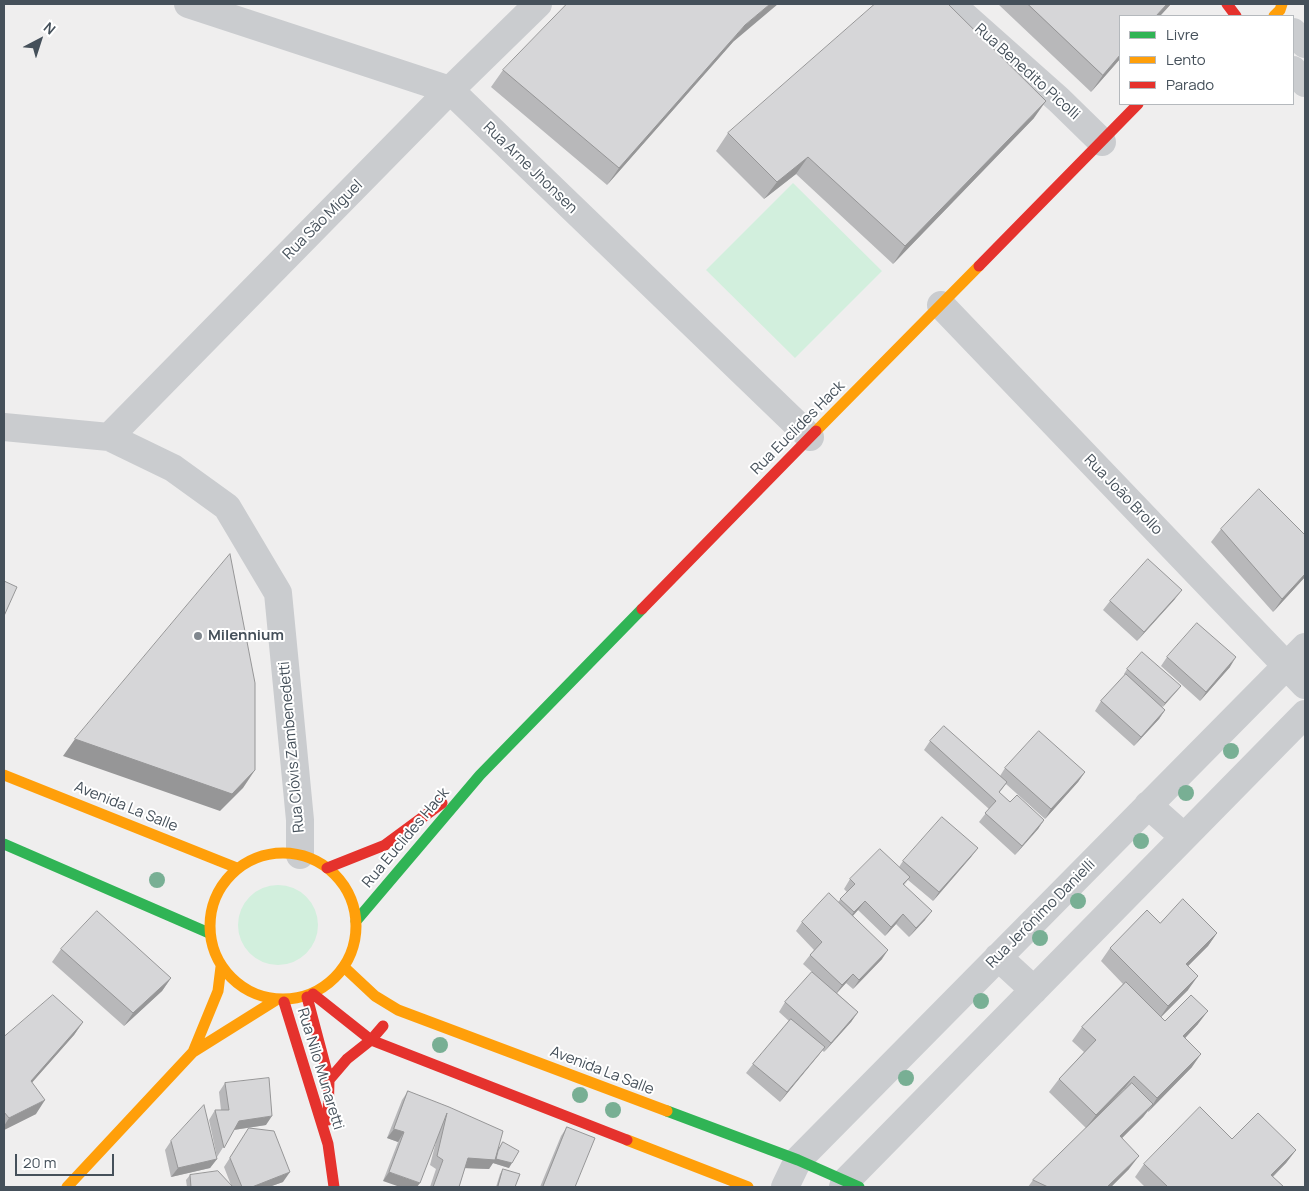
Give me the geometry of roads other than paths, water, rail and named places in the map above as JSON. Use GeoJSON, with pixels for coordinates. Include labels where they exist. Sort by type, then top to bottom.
{"type":"FeatureCollection","features":[{"type":"Feature","properties":{"kind":"main road","name":"Rua Euclides Hack"},"geometry":{"type":"LineString","coordinates":[[356,921],[480,775],[1137,105]]}},
{"type":"Feature","properties":{"kind":"main road","name":"Avenida La Salle"},"geometry":{"type":"LineString","coordinates":[[4,774],[237,868]]}},
{"type":"Feature","properties":{"kind":"main road","name":"Rua Euclides Hack"},"geometry":{"type":"LineString","coordinates":[[327,868],[385,845],[480,775]]}},
{"type":"Feature","properties":{"kind":"main road"},"geometry":{"type":"LineString","coordinates":[[4,844],[209,932]]}},
{"type":"Feature","properties":{"kind":"main road"},"geometry":{"type":"LineString","coordinates":[[67,1187],[193,1052],[280,1001],[310,995],[327,984],[344,967],[354,945],[356,921],[348,891],[327,868],[310,858],[300,855],[264,855],[237,868],[214,896],[209,932],[221,967],[218,992],[193,1052]]}},
{"type":"Feature","properties":{"kind":"main road"},"geometry":{"type":"LineString","coordinates":[[221,967],[249,991],[280,1001]]}},
{"type":"Feature","properties":{"kind":"main road","name":"Avenida La Salle"},"geometry":{"type":"LineString","coordinates":[[344,967],[375,996],[398,1010],[798,1160],[849,1186]]}},
{"type":"Feature","properties":{"kind":"main road"},"geometry":{"type":"LineString","coordinates":[[310,995],[371,1040],[748,1187]]}},
{"type":"Feature","properties":{"kind":"main road","name":"Rua Nilo Munaretti"},"geometry":{"type":"LineString","coordinates":[[310,995],[329,1080],[328,1144],[334,1187]]}},
{"type":"Feature","properties":{"kind":"main road","name":"Rua Nilo Munaretti"},"geometry":{"type":"LineString","coordinates":[[280,1001],[328,1144]]}},
{"type":"Feature","properties":{"kind":"main road"},"geometry":{"type":"LineString","coordinates":[[329,1080],[347,1059],[371,1040],[398,1010]]}},
{"type":"Feature","properties":{"kind":"street","name":"Rua Arne Jhonsen"},"geometry":{"type":"LineString","coordinates":[[188,4],[450,90],[810,437]]}},
{"type":"Feature","properties":{"kind":"street","name":"Rua São Miguel"},"geometry":{"type":"LineString","coordinates":[[109,437],[450,90],[538,4]]}},
{"type":"Feature","properties":{"kind":"street","name":"Rua Benedito Picolli"},"geometry":{"type":"LineString","coordinates":[[951,4],[1052,93],[1102,142]]}},
{"type":"Feature","properties":{"kind":"street"},"geometry":{"type":"LineString","coordinates":[[1294,32],[1305,44]]}},
{"type":"Feature","properties":{"kind":"street"},"geometry":{"type":"LineString","coordinates":[[1294,71],[1305,82]]}},
{"type":"Feature","properties":{"kind":"street","name":"Rua João Brollo"},"geometry":{"type":"LineString","coordinates":[[941,305],[1305,685]]}},
{"type":"Feature","properties":{"kind":"street","name":"Rua Clóvis Zambenedetti"},"geometry":{"type":"LineString","coordinates":[[4,427],[109,437],[173,468],[226,508],[278,593],[300,820],[300,855]]}},
{"type":"Feature","properties":{"kind":"street","name":"Rua Jerônimo Danielli"},"geometry":{"type":"LineString","coordinates":[[785,1187],[798,1160],[1305,646]]}},
{"type":"Feature","properties":{"kind":"street"},"geometry":{"type":"LineString","coordinates":[[849,1186],[1034,990],[1305,714]]}},
{"type":"Feature","properties":{"kind":"street"},"geometry":{"type":"LineString","coordinates":[[1148,805],[1184,837]]}},
{"type":"Feature","properties":{"kind":"street"},"geometry":{"type":"LineString","coordinates":[[998,957],[1034,990]]}},
{"type":"Feature","properties":{"kind":"place","name":"Milennium"},"geometry":{"type":"Point","coordinates":[198,636]}}]}
